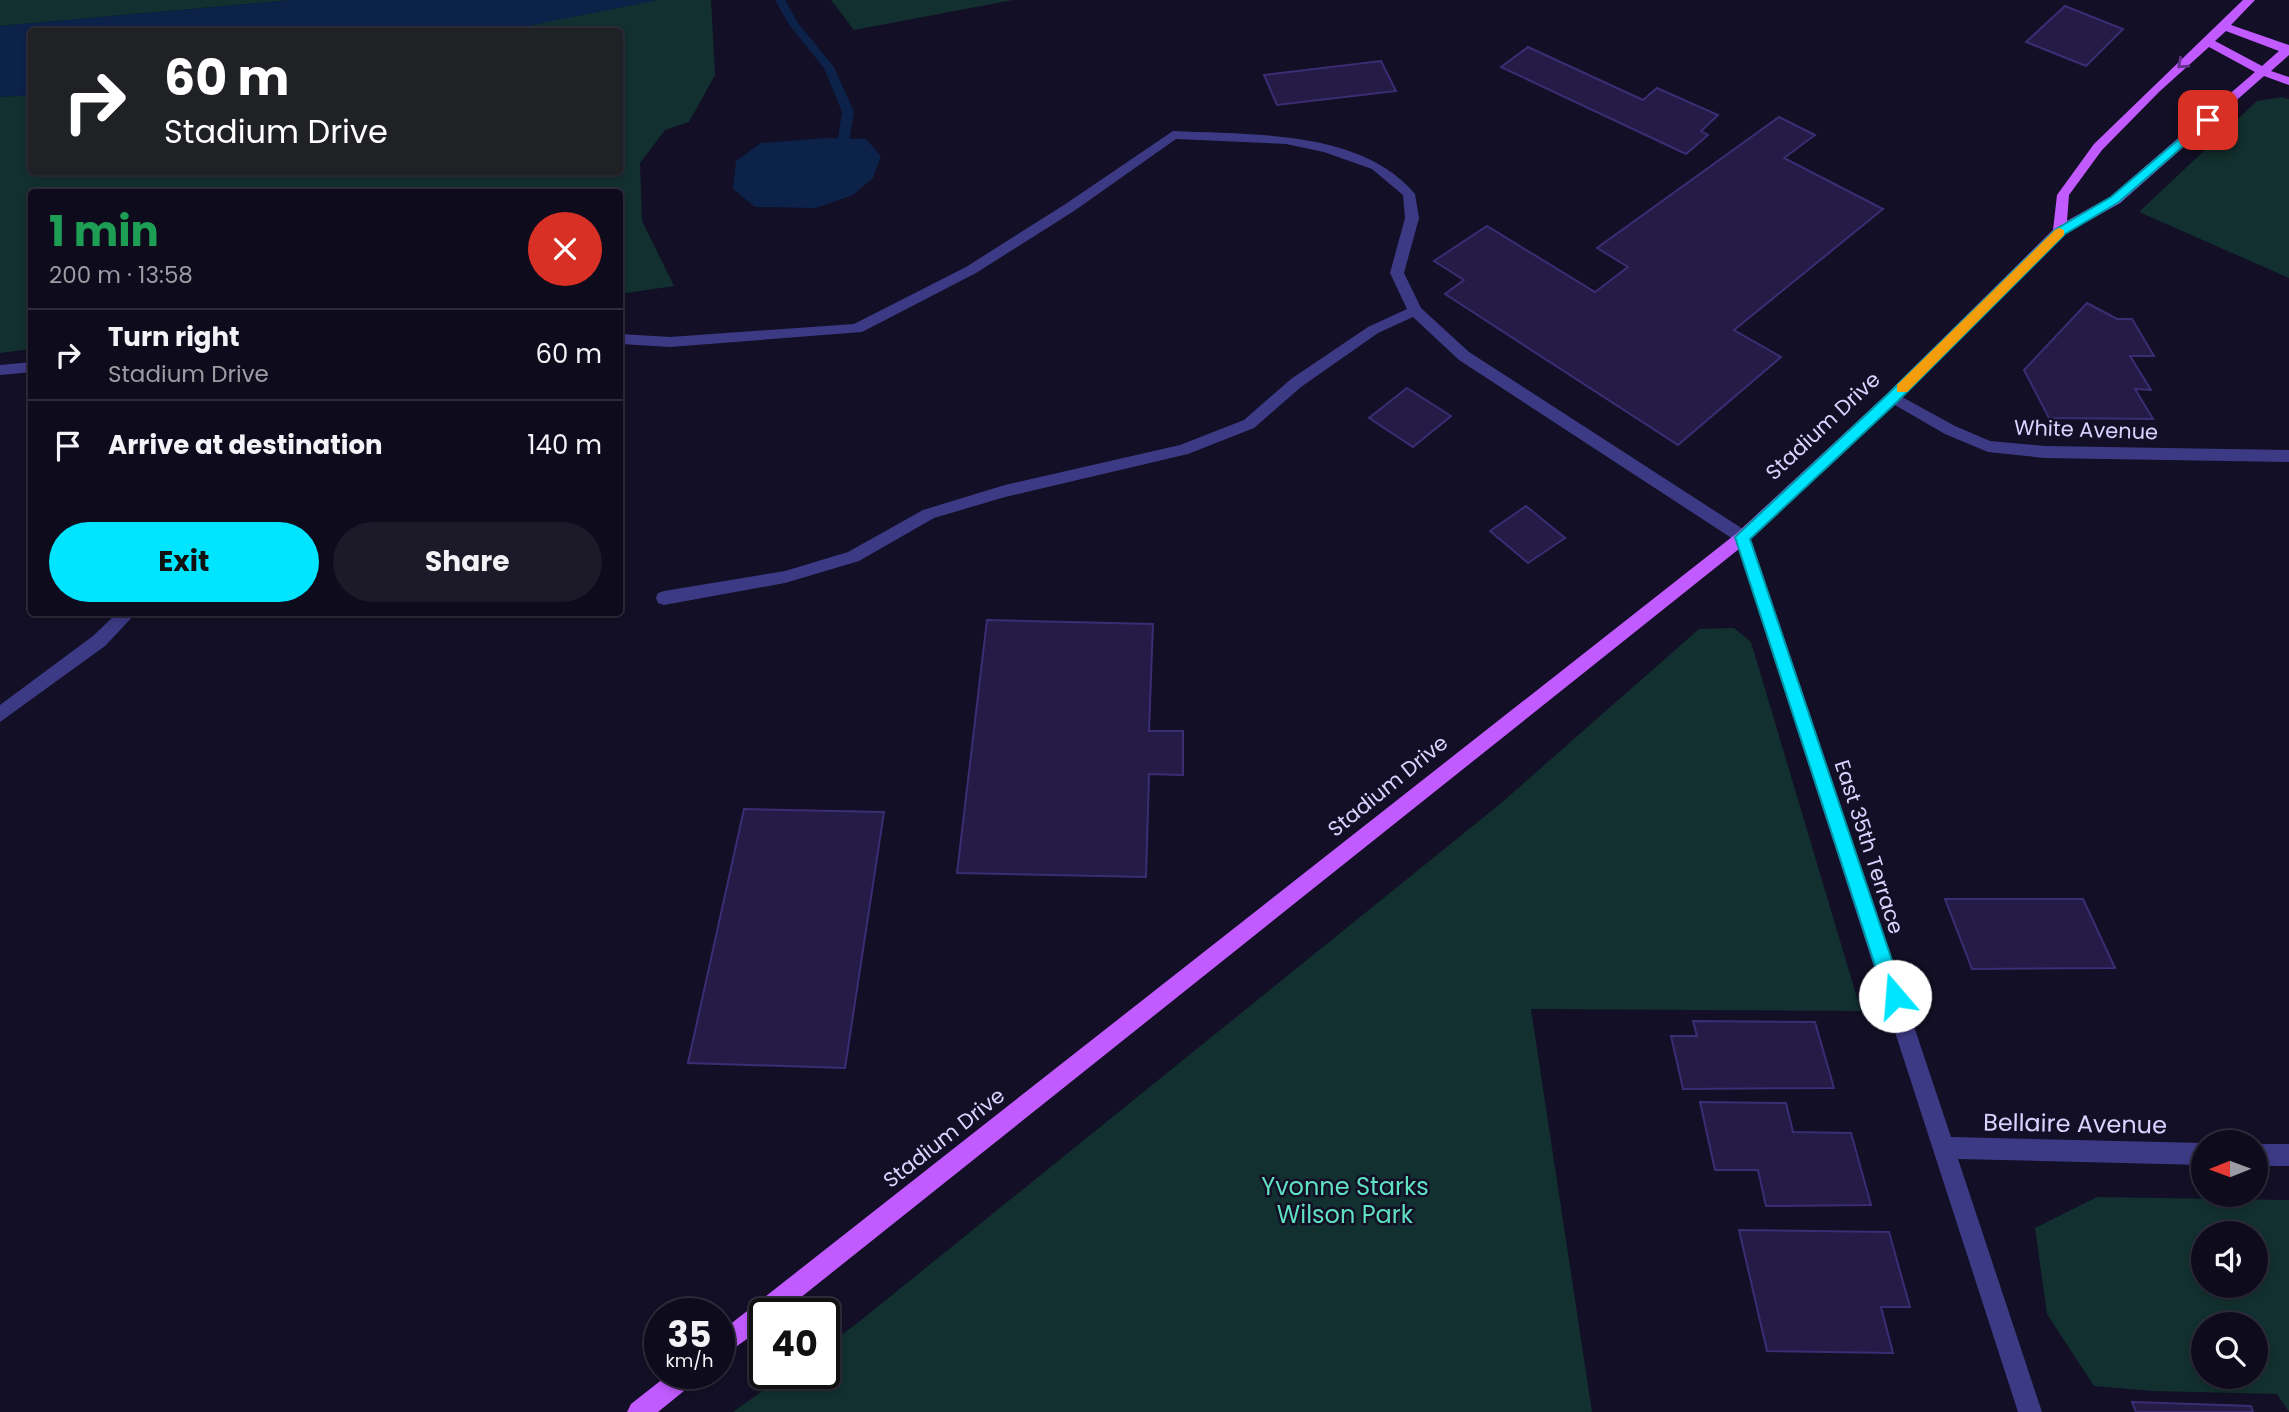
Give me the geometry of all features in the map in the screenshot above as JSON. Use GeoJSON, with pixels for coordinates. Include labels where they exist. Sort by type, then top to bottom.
{"type":"FeatureCollection","features":[{"type":"Feature","properties":{"kind":"main road"},"geometry":{"type":"LineString","coordinates":[[2060,231],[2063,195],[2098,147],[2249,0]]}},
{"type":"Feature","properties":{"kind":"main road"},"geometry":{"type":"LineString","coordinates":[[2224,26],[2289,50]]}},
{"type":"Feature","properties":{"kind":"main road"},"geometry":{"type":"LineString","coordinates":[[2208,42],[2263,72],[2289,81]]}},
{"type":"Feature","properties":{"kind":"main road","name":"Stadium Drive"},"geometry":{"type":"LineString","coordinates":[[735,1336],[1743,537],[1893,397],[2060,231],[2115,200],[2289,50]]}},
{"type":"Feature","properties":{"kind":"main road"},"geometry":{"type":"LineString","coordinates":[[639,1412],[668,1389]]}},
{"type":"Feature","properties":{"kind":"street"},"geometry":{"type":"LineString","coordinates":[[623,339],[670,342],[857,329],[971,270],[1069,208],[1173,135],[1286,140],[1327,149],[1376,166],[1409,194],[1412,218],[1397,273],[1415,311],[1464,356],[1743,537]]}},
{"type":"Feature","properties":{"kind":"street"},"geometry":{"type":"LineString","coordinates":[[664,598],[808,570],[853,557],[929,514],[1005,491],[1194,446],[1249,424],[1307,375],[1374,330],[1415,311]]}},
{"type":"Feature","properties":{"kind":"street"},"geometry":{"type":"LineString","coordinates":[[0,370],[28,367]]}},
{"type":"Feature","properties":{"kind":"street","name":"White Avenue"},"geometry":{"type":"LineString","coordinates":[[1893,397],[1950,430],[1988,446],[2045,452],[2289,456]]}},
{"type":"Feature","properties":{"kind":"street","name":"East 35th Terrace"},"geometry":{"type":"LineString","coordinates":[[1743,537],[2030,1412]]}},
{"type":"Feature","properties":{"kind":"street"},"geometry":{"type":"LineString","coordinates":[[0,715],[99,641],[125,616]]}},
{"type":"Feature","properties":{"kind":"street","name":"Bellaire Avenue"},"geometry":{"type":"LineString","coordinates":[[1945,1148],[2191,1154]]}},
{"type":"Feature","properties":{"kind":"street"},"geometry":{"type":"LineString","coordinates":[[2268,1155],[2289,1156]]}},
{"type":"Feature","properties":{"kind":"green space"},"geometry":{"type":"Polygon","coordinates":[[[0,0],[292,0],[0,26],[0,0]]]}},
{"type":"Feature","properties":{"kind":"green space"},"geometry":{"type":"Polygon","coordinates":[[[658,0],[711,0],[715,75],[689,122],[665,130],[640,163],[642,221],[674,286],[623,294],[623,189],[28,189],[28,349],[0,353],[0,97],[28,95],[28,175],[623,175],[623,28],[513,28],[658,0]]]}},
{"type":"Feature","properties":{"kind":"green space"},"geometry":{"type":"Polygon","coordinates":[[[831,0],[1013,0],[854,30],[831,0]]]}},
{"type":"Feature","properties":{"kind":"green space"},"geometry":{"type":"Polygon","coordinates":[[[2282,97],[2289,99],[2289,278],[2139,212],[2257,101],[2282,97]]]}},
{"type":"Feature","properties":{"kind":"green space","name":"Yvonne Starks Wilson Park"},"geometry":{"type":"Polygon","coordinates":[[[1734,628],[1751,642],[1861,1011],[1531,1009],[1592,1412],[733,1412],[765,1389],[840,1389],[840,1336],[1500,804],[1699,629],[1734,628]]]}},
{"type":"Feature","properties":{"kind":"green space"},"geometry":{"type":"Polygon","coordinates":[[[2097,1197],[2191,1198],[2191,1208],[2268,1208],[2268,1200],[2289,1200],[2289,1412],[2277,1394],[2153,1391],[2094,1386],[2047,1314],[2035,1228],[2097,1197]]]}},
{"type":"Feature","properties":{"kind":"water"},"geometry":{"type":"Polygon","coordinates":[[[292,0],[658,0],[518,28],[28,28],[28,95],[0,97],[0,26],[292,0]]]}},
{"type":"Feature","properties":{"kind":"water"},"geometry":{"type":"Polygon","coordinates":[[[825,138],[866,139],[881,156],[873,178],[853,195],[816,208],[755,207],[733,189],[736,161],[761,143],[825,138]]]}},
{"type":"Feature","properties":{"kind":"building"},"geometry":{"type":"Polygon","coordinates":[[[2065,6],[2123,29],[2086,66],[2026,42],[2065,6]]]}},
{"type":"Feature","properties":{"kind":"building"},"geometry":{"type":"Polygon","coordinates":[[[1528,47],[1643,100],[1657,88],[1718,115],[1701,131],[1708,135],[1686,154],[1501,67],[1528,47]]]}},
{"type":"Feature","properties":{"kind":"building"},"geometry":{"type":"Polygon","coordinates":[[[1381,61],[1396,91],[1277,105],[1264,75],[1381,61]]]}},
{"type":"Feature","properties":{"kind":"building"},"geometry":{"type":"Polygon","coordinates":[[[1779,117],[1815,135],[1784,158],[1883,209],[1734,330],[1781,357],[1678,445],[1445,294],[1464,280],[1434,261],[1487,226],[1595,292],[1628,267],[1597,248],[1779,117]]]}},
{"type":"Feature","properties":{"kind":"building"},"geometry":{"type":"Polygon","coordinates":[[[2087,303],[2117,319],[2132,319],[2154,356],[2130,356],[2151,390],[2135,389],[2153,419],[2049,418],[2024,370],[2087,303]]]}},
{"type":"Feature","properties":{"kind":"building"},"geometry":{"type":"Polygon","coordinates":[[[1407,388],[1451,416],[1413,447],[1369,418],[1407,388]]]}},
{"type":"Feature","properties":{"kind":"building"},"geometry":{"type":"Polygon","coordinates":[[[1526,506],[1565,538],[1528,563],[1490,531],[1526,506]]]}},
{"type":"Feature","properties":{"kind":"building"},"geometry":{"type":"Polygon","coordinates":[[[987,620],[1153,624],[1149,731],[1183,731],[1183,775],[1149,774],[1146,877],[957,873],[987,620]]]}},
{"type":"Feature","properties":{"kind":"building"},"geometry":{"type":"Polygon","coordinates":[[[744,809],[884,812],[845,1068],[688,1063],[744,809]]]}},
{"type":"Feature","properties":{"kind":"building"},"geometry":{"type":"Polygon","coordinates":[[[1945,899],[2083,899],[2115,968],[1972,969],[1945,899]]]}},
{"type":"Feature","properties":{"kind":"building"},"geometry":{"type":"Polygon","coordinates":[[[1693,1021],[1815,1022],[1834,1088],[1683,1089],[1671,1036],[1697,1036],[1693,1021]]]}},
{"type":"Feature","properties":{"kind":"building"},"geometry":{"type":"Polygon","coordinates":[[[1700,1102],[1786,1103],[1793,1132],[1851,1133],[1871,1205],[1766,1206],[1758,1170],[1715,1170],[1700,1102]]]}},
{"type":"Feature","properties":{"kind":"building"},"geometry":{"type":"Polygon","coordinates":[[[1739,1230],[1889,1232],[1910,1307],[1881,1307],[1893,1353],[1767,1351],[1739,1230]]]}},
{"type":"Feature","properties":{"kind":"building"},"geometry":{"type":"Polygon","coordinates":[[[2132,1402],[2251,1406],[2253,1412],[2136,1412],[2132,1402]]]}},
{"type":"Feature","properties":{"kind":"waterway"},"geometry":{"type":"LineString","coordinates":[[780,0],[794,24],[829,67],[848,112],[841,152],[836,156]]}},
{"type":"Feature","properties":{"kind":"slow traffic"},"geometry":{"type":"LineString","coordinates":[[1902,388],[2059,232]]}},
{"type":"Feature","properties":{"kind":"route"},"geometry":{"type":"LineString","coordinates":[[1895,996],[1743,537],[1893,397],[2060,231],[2115,200],[2208,120]]}}]}
